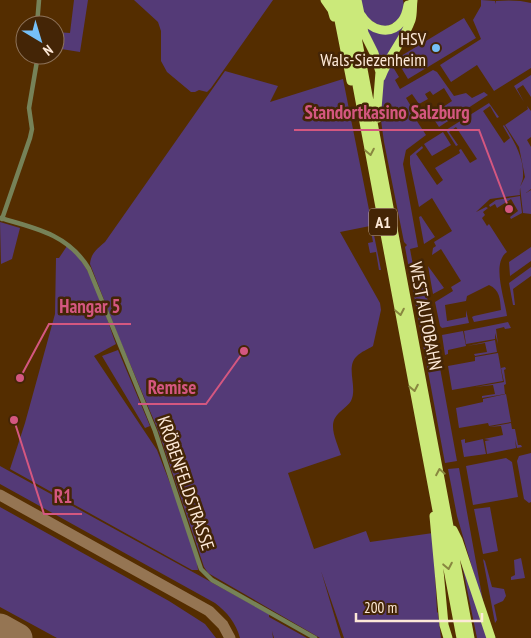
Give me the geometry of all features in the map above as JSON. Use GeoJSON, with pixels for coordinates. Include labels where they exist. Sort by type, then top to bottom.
{"type":"FeatureCollection","features":[{"type":"Feature","properties":{"kind":"highway"},"geometry":{"type":"LineString","coordinates":[[325,0],[332,10],[340,29]]}},
{"type":"Feature","properties":{"kind":"highway"},"geometry":{"type":"LineString","coordinates":[[335,0],[355,99],[360,104]]}},
{"type":"Feature","properties":{"kind":"highway","name":"WEST AUTOBAHN"},"geometry":{"type":"LineString","coordinates":[[341,0],[461,638]]}},
{"type":"Feature","properties":{"kind":"highway","name":"WEST AUTOBAHN"},"geometry":{"type":"LineString","coordinates":[[350,0],[470,638]]}},
{"type":"Feature","properties":{"kind":"highway"},"geometry":{"type":"LineString","coordinates":[[358,0],[364,33],[377,60],[380,79]]}},
{"type":"Feature","properties":{"kind":"highway"},"geometry":{"type":"LineString","coordinates":[[360,12],[366,22],[373,27],[388,30],[396,27],[401,22],[408,6],[413,0]]}},
{"type":"Feature","properties":{"kind":"highway"},"geometry":{"type":"LineString","coordinates":[[408,6],[418,0]]}},
{"type":"Feature","properties":{"kind":"highway"},"geometry":{"type":"LineString","coordinates":[[376,138],[379,124],[377,109],[380,79],[385,65],[409,25],[408,6]]}},
{"type":"Feature","properties":{"kind":"highway"},"geometry":{"type":"LineString","coordinates":[[435,501],[434,520],[444,625],[448,638]]}},
{"type":"Feature","properties":{"kind":"highway"},"geometry":{"type":"LineString","coordinates":[[448,520],[458,540],[491,638]]}},
{"type":"Feature","properties":{"kind":"street"},"geometry":{"type":"LineString","coordinates":[[38,15],[39,0]]}},
{"type":"Feature","properties":{"kind":"street"},"geometry":{"type":"LineString","coordinates":[[1,218],[30,138],[32,129],[29,108],[36,65]]}},
{"type":"Feature","properties":{"kind":"street","name":"KRÖBENFELDSTRASSE"},"geometry":{"type":"LineString","coordinates":[[1,218],[56,236],[78,253],[89,269],[155,431],[201,568],[205,574],[212,580],[315,638]]}},
{"type":"Feature","properties":{"kind":"shaded area"},"geometry":{"type":"Polygon","coordinates":[[[74,0],[88,0],[80,52],[65,50],[65,33],[70,33],[74,0]]]}},
{"type":"Feature","properties":{"kind":"shaded area"},"geometry":{"type":"Polygon","coordinates":[[[134,0],[273,0],[211,88],[207,92],[199,90],[191,92],[167,72],[161,61],[161,31],[158,22],[134,0]]]}},
{"type":"Feature","properties":{"kind":"shaded area"},"geometry":{"type":"Polygon","coordinates":[[[360,0],[403,0],[404,11],[397,21],[383,28],[365,17],[360,0]]]}},
{"type":"Feature","properties":{"kind":"shaded area"},"geometry":{"type":"Polygon","coordinates":[[[481,0],[495,1],[496,4],[496,1],[505,0],[531,3],[531,68],[494,91],[477,65],[451,82],[440,65],[481,39],[473,20],[481,6],[481,0]]]}},
{"type":"Feature","properties":{"kind":"shaded area"},"geometry":{"type":"Polygon","coordinates":[[[410,17],[381,69],[364,23],[381,32],[410,17]]]}},
{"type":"Feature","properties":{"kind":"shaded area","name":"HSV Wals-Siezenheim"},"geometry":{"type":"Polygon","coordinates":[[[464,18],[476,38],[408,79],[396,59],[464,18]]]}},
{"type":"Feature","properties":{"kind":"shaded area"},"geometry":{"type":"Polygon","coordinates":[[[390,62],[399,77],[395,80],[400,89],[433,70],[437,72],[454,96],[466,93],[472,98],[484,92],[488,95],[439,127],[431,115],[452,101],[444,88],[433,95],[430,91],[425,94],[428,99],[419,104],[412,94],[406,98],[415,113],[413,115],[426,135],[406,150],[403,164],[418,247],[410,249],[413,265],[421,264],[457,461],[445,463],[405,247],[407,245],[404,242],[380,113],[380,95],[384,75],[390,62]]]}},
{"type":"Feature","properties":{"kind":"shaded area"},"geometry":{"type":"Polygon","coordinates":[[[225,71],[278,86],[270,102],[343,79],[381,270],[379,270],[376,252],[370,253],[368,243],[373,242],[370,226],[340,232],[380,303],[381,310],[373,346],[359,355],[352,366],[353,395],[351,401],[333,422],[341,455],[288,473],[314,549],[366,531],[370,542],[433,533],[437,612],[441,638],[344,638],[321,571],[341,638],[320,638],[208,573],[204,567],[158,430],[90,264],[93,254],[105,242],[225,71]]]}},
{"type":"Feature","properties":{"kind":"shaded area"},"geometry":{"type":"Polygon","coordinates":[[[531,75],[531,97],[523,85],[517,89],[524,102],[514,86],[531,75]]]}},
{"type":"Feature","properties":{"kind":"shaded area"},"geometry":{"type":"Polygon","coordinates":[[[489,103],[499,117],[497,118],[490,106],[483,111],[504,143],[510,138],[504,125],[518,149],[523,169],[520,195],[490,199],[476,212],[486,207],[488,208],[483,212],[485,215],[482,218],[487,226],[489,224],[507,252],[502,257],[499,273],[507,316],[474,322],[472,317],[474,316],[501,310],[497,292],[489,285],[467,296],[466,301],[445,305],[447,321],[466,317],[466,310],[469,323],[442,328],[435,302],[453,291],[451,287],[461,281],[441,249],[432,255],[433,248],[436,246],[434,242],[452,231],[432,198],[419,207],[410,156],[422,146],[423,148],[416,154],[437,185],[443,180],[435,168],[460,153],[459,150],[461,149],[470,163],[477,159],[456,127],[449,132],[458,145],[456,146],[446,130],[489,103]]]}},
{"type":"Feature","properties":{"kind":"shaded area"},"geometry":{"type":"Polygon","coordinates":[[[527,106],[531,111],[531,137],[527,140],[531,147],[531,189],[526,193],[531,190],[531,214],[523,213],[520,187],[525,177],[519,147],[505,125],[528,109],[527,106]]]}},
{"type":"Feature","properties":{"kind":"shaded area"},"geometry":{"type":"Polygon","coordinates":[[[443,132],[451,145],[432,156],[424,144],[443,132]]]}},
{"type":"Feature","properties":{"kind":"shaded area"},"geometry":{"type":"Polygon","coordinates":[[[520,196],[522,213],[511,219],[510,217],[518,211],[511,199],[497,208],[495,204],[490,207],[489,205],[496,200],[520,196]]]}},
{"type":"Feature","properties":{"kind":"shaded area"},"geometry":{"type":"Polygon","coordinates":[[[421,216],[435,237],[424,244],[419,217],[421,216]]]}},
{"type":"Feature","properties":{"kind":"shaded area"},"geometry":{"type":"Polygon","coordinates":[[[0,222],[20,228],[12,259],[1,264],[0,222]]]}},
{"type":"Feature","properties":{"kind":"shaded area"},"geometry":{"type":"Polygon","coordinates":[[[67,246],[76,255],[91,278],[116,344],[94,356],[157,450],[177,501],[198,570],[192,570],[10,469],[25,423],[55,314],[56,258],[59,258],[67,246]]]}},
{"type":"Feature","properties":{"kind":"shaded area"},"geometry":{"type":"Polygon","coordinates":[[[531,247],[531,261],[510,276],[509,262],[531,247]]]}},
{"type":"Feature","properties":{"kind":"shaded area"},"geometry":{"type":"Polygon","coordinates":[[[428,266],[444,288],[433,294],[428,266]]]}},
{"type":"Feature","properties":{"kind":"shaded area"},"geometry":{"type":"Polygon","coordinates":[[[531,267],[531,276],[513,289],[515,305],[513,305],[509,283],[531,267]]]}},
{"type":"Feature","properties":{"kind":"shaded area"},"geometry":{"type":"Polygon","coordinates":[[[508,322],[511,328],[496,329],[498,344],[495,333],[495,339],[466,344],[464,331],[508,322]]]}},
{"type":"Feature","properties":{"kind":"shaded area"},"geometry":{"type":"Polygon","coordinates":[[[463,331],[466,346],[448,350],[448,354],[445,355],[442,335],[463,331]]]}},
{"type":"Feature","properties":{"kind":"shaded area"},"geometry":{"type":"Polygon","coordinates":[[[495,340],[497,352],[475,356],[474,354],[487,352],[485,343],[467,346],[495,340]]]}},
{"type":"Feature","properties":{"kind":"shaded area"},"geometry":{"type":"Polygon","coordinates":[[[118,350],[150,426],[145,428],[102,356],[118,350]]]}},
{"type":"Feature","properties":{"kind":"shaded area"},"geometry":{"type":"Polygon","coordinates":[[[498,353],[503,381],[452,390],[448,366],[475,361],[475,357],[498,353]]]}},
{"type":"Feature","properties":{"kind":"shaded area"},"geometry":{"type":"Polygon","coordinates":[[[505,367],[505,394],[482,398],[482,396],[495,394],[493,385],[475,387],[504,382],[501,368],[505,367]]]}},
{"type":"Feature","properties":{"kind":"shaded area"},"geometry":{"type":"Polygon","coordinates":[[[506,394],[511,422],[489,426],[488,423],[459,428],[456,408],[483,402],[483,399],[506,394]]]}},
{"type":"Feature","properties":{"kind":"shaded area"},"geometry":{"type":"Polygon","coordinates":[[[511,423],[512,429],[515,429],[518,445],[522,447],[517,448],[515,439],[516,448],[487,454],[485,441],[490,440],[484,439],[503,435],[501,426],[489,427],[511,423]]]}},
{"type":"Feature","properties":{"kind":"shaded area"},"geometry":{"type":"Polygon","coordinates":[[[465,439],[465,443],[483,439],[486,454],[464,457],[461,440],[465,439]]]}},
{"type":"Feature","properties":{"kind":"shaded area"},"geometry":{"type":"Polygon","coordinates":[[[531,453],[531,502],[529,503],[524,499],[517,461],[519,456],[531,453]]]}},
{"type":"Feature","properties":{"kind":"shaded area"},"geometry":{"type":"Polygon","coordinates":[[[506,458],[512,462],[518,497],[473,505],[466,466],[506,458]]]}},
{"type":"Feature","properties":{"kind":"shaded area"},"geometry":{"type":"Polygon","coordinates":[[[0,466],[269,614],[269,617],[307,638],[274,638],[272,631],[273,638],[240,638],[230,618],[215,603],[0,484],[0,466]]]}},
{"type":"Feature","properties":{"kind":"shaded area"},"geometry":{"type":"Polygon","coordinates":[[[459,468],[485,612],[457,516],[448,469],[459,468]]]}},
{"type":"Feature","properties":{"kind":"shaded area"},"geometry":{"type":"Polygon","coordinates":[[[0,507],[169,601],[205,624],[216,638],[57,638],[0,607],[0,507]]]}},
{"type":"Feature","properties":{"kind":"shaded area"},"geometry":{"type":"Polygon","coordinates":[[[490,507],[498,551],[483,554],[474,509],[490,507]]]}},
{"type":"Feature","properties":{"kind":"shaded area"},"geometry":{"type":"Polygon","coordinates":[[[460,555],[488,638],[477,638],[460,555]]]}},
{"type":"Feature","properties":{"kind":"shaded area"},"geometry":{"type":"Polygon","coordinates":[[[521,558],[525,578],[511,580],[511,577],[515,575],[514,560],[521,558]]]}},
{"type":"Feature","properties":{"kind":"shaded area"},"geometry":{"type":"Polygon","coordinates":[[[483,559],[492,587],[504,589],[506,596],[503,601],[494,605],[497,620],[495,623],[483,559]]]}},
{"type":"Feature","properties":{"kind":"taxiway"},"geometry":{"type":"LineString","coordinates":[[0,495],[209,611],[223,625],[230,638]]}},
{"type":"Feature","properties":{"kind":"runway"},"geometry":{"type":"LineString","coordinates":[[0,628],[18,638]]}},
{"type":"Feature","properties":{"kind":"place","name":"HSV Wals-Siezenheim"},"geometry":{"type":"Point","coordinates":[436,48]}},
{"type":"Feature","properties":{"kind":"place","name":"Standortkasino Salzburg"},"geometry":{"type":"Point","coordinates":[509,209]}},
{"type":"Feature","properties":{"kind":"place","name":"Remise"},"geometry":{"type":"Point","coordinates":[244,351]}},
{"type":"Feature","properties":{"kind":"place","name":"Hangar 5"},"geometry":{"type":"Point","coordinates":[20,378]}},
{"type":"Feature","properties":{"kind":"place","name":"R1"},"geometry":{"type":"Point","coordinates":[14,420]}}]}
